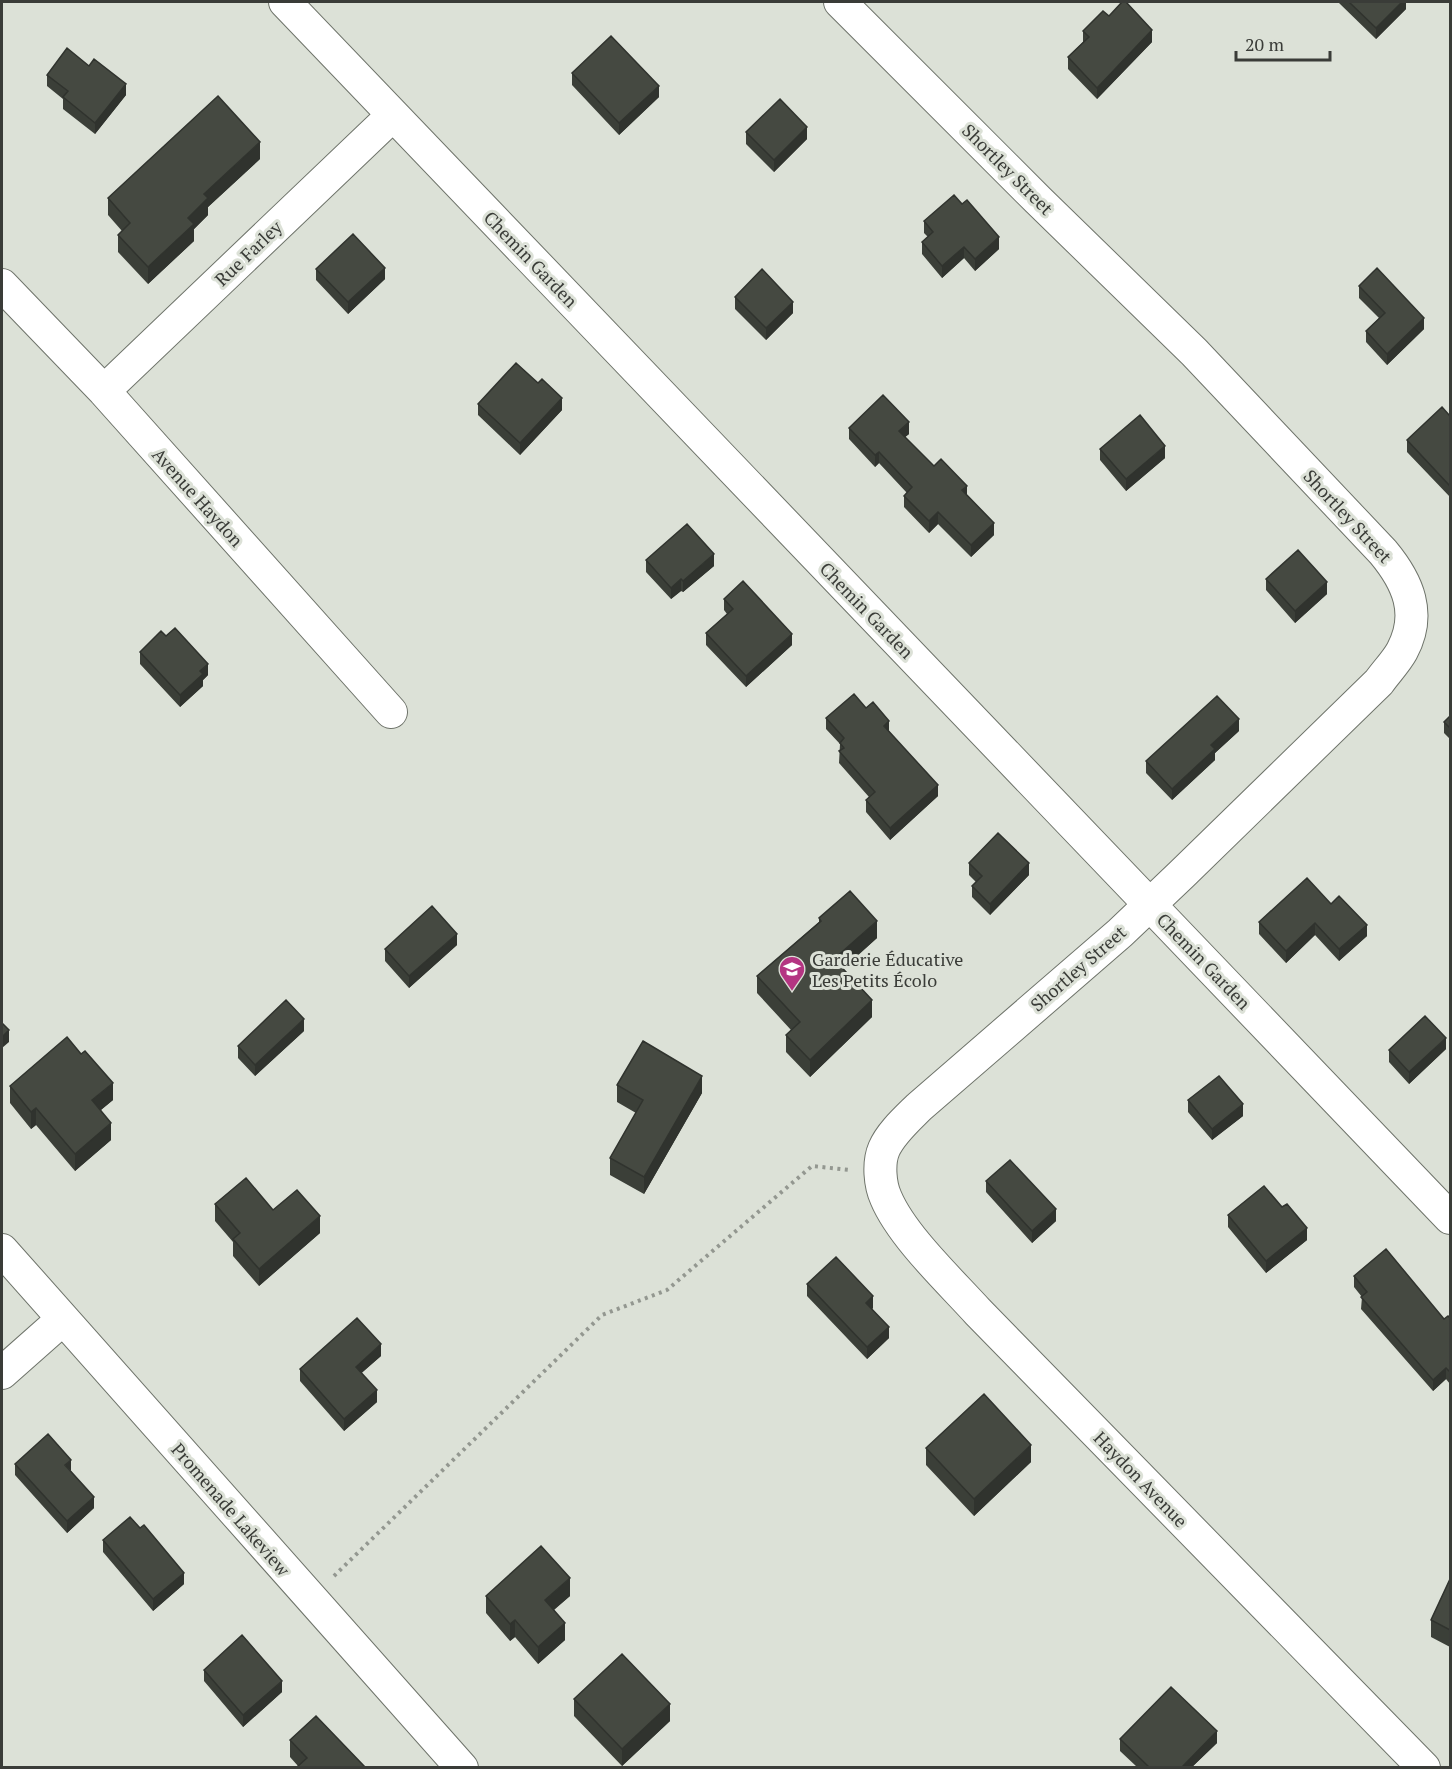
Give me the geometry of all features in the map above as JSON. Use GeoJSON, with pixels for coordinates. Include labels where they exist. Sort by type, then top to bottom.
{"type":"FeatureCollection","features":[{"type":"Feature","properties":{"kind":"street","name":"Chemin Garden"},"geometry":{"type":"LineString","coordinates":[[285,2],[1450,1218]]}},
{"type":"Feature","properties":{"kind":"street","name":"Shortley Street"},"geometry":{"type":"LineString","coordinates":[[840,2],[1194,352],[1383,552],[1399,570],[1411,607],[1410,631],[1401,651],[1379,682],[1119,933],[900,1125],[884,1149],[880,1174]]}},
{"type":"Feature","properties":{"kind":"street","name":"Rue Farley"},"geometry":{"type":"LineString","coordinates":[[104,391],[393,115]]}},
{"type":"Feature","properties":{"kind":"street","name":"Avenue Haydon"},"geometry":{"type":"LineString","coordinates":[[2,285],[104,391],[390,712]]}},
{"type":"Feature","properties":{"kind":"street","name":"Haydon Avenue"},"geometry":{"type":"LineString","coordinates":[[880,1174],[885,1197],[896,1217],[978,1312],[1424,1767]]}},
{"type":"Feature","properties":{"kind":"street","name":"Promenade Lakeview"},"geometry":{"type":"LineString","coordinates":[[2,1250],[310,1599],[462,1767]]}},
{"type":"Feature","properties":{"kind":"street"},"geometry":{"type":"LineString","coordinates":[[2,1373],[63,1319]]}},
{"type":"Feature","properties":{"kind":"path"},"geometry":{"type":"LineString","coordinates":[[310,1599],[602,1315],[667,1290],[812,1166],[880,1174]]}},
{"type":"Feature","properties":{"kind":"building"},"geometry":{"type":"Polygon","coordinates":[[[1122,2],[1126,2],[1152,30],[1097,88],[1068,57],[1089,37],[1083,31],[1103,11],[1109,16],[1122,2]]]}},
{"type":"Feature","properties":{"kind":"building"},"geometry":{"type":"Polygon","coordinates":[[[1349,2],[1402,2],[1376,28],[1349,2]]]}},
{"type":"Feature","properties":{"kind":"building"},"geometry":{"type":"Polygon","coordinates":[[[611,36],[659,86],[619,123],[572,73],[611,36]]]}},
{"type":"Feature","properties":{"kind":"building"},"geometry":{"type":"Polygon","coordinates":[[[67,48],[89,66],[94,59],[126,84],[95,123],[63,97],[68,91],[47,75],[67,48]]]}},
{"type":"Feature","properties":{"kind":"building"},"geometry":{"type":"Polygon","coordinates":[[[218,96],[260,142],[204,194],[208,198],[188,218],[194,224],[148,267],[118,235],[130,223],[108,198],[218,96]]]}},
{"type":"Feature","properties":{"kind":"building"},"geometry":{"type":"Polygon","coordinates":[[[780,99],[807,127],[774,160],[746,132],[780,99]]]}},
{"type":"Feature","properties":{"kind":"building"},"geometry":{"type":"Polygon","coordinates":[[[954,195],[962,204],[967,200],[999,237],[975,259],[964,247],[942,266],[922,242],[933,232],[924,221],[954,195]]]}},
{"type":"Feature","properties":{"kind":"building"},"geometry":{"type":"Polygon","coordinates":[[[353,234],[385,268],[348,302],[316,269],[353,234]]]}},
{"type":"Feature","properties":{"kind":"building"},"geometry":{"type":"Polygon","coordinates":[[[1377,268],[1424,318],[1387,354],[1366,331],[1385,313],[1359,286],[1377,268]]]}},
{"type":"Feature","properties":{"kind":"building"},"geometry":{"type":"Polygon","coordinates":[[[762,269],[793,302],[766,328],[735,297],[762,269]]]}},
{"type":"Feature","properties":{"kind":"building"},"geometry":{"type":"Polygon","coordinates":[[[516,363],[538,383],[542,379],[562,398],[520,443],[478,404],[516,363]]]}},
{"type":"Feature","properties":{"kind":"building"},"geometry":{"type":"Polygon","coordinates":[[[883,395],[909,422],[899,431],[934,466],[941,459],[967,486],[962,490],[994,523],[971,545],[938,512],[929,521],[904,496],[912,487],[879,452],[875,455],[849,428],[883,395]]]}},
{"type":"Feature","properties":{"kind":"building"},"geometry":{"type":"Polygon","coordinates":[[[1442,407],[1450,416],[1450,486],[1407,440],[1442,407]]]}},
{"type":"Feature","properties":{"kind":"building"},"geometry":{"type":"Polygon","coordinates":[[[1140,415],[1165,446],[1126,479],[1100,449],[1140,415]]]}},
{"type":"Feature","properties":{"kind":"building"},"geometry":{"type":"Polygon","coordinates":[[[687,524],[714,554],[683,581],[681,579],[671,588],[646,560],[687,524]]]}},
{"type":"Feature","properties":{"kind":"building"},"geometry":{"type":"Polygon","coordinates":[[[1298,550],[1327,582],[1295,611],[1266,579],[1298,550]]]}},
{"type":"Feature","properties":{"kind":"building"},"geometry":{"type":"Polygon","coordinates":[[[743,581],[792,634],[746,676],[706,633],[733,609],[724,599],[743,581]]]}},
{"type":"Feature","properties":{"kind":"building"},"geometry":{"type":"Polygon","coordinates":[[[175,628],[208,664],[200,671],[203,674],[180,695],[140,652],[161,631],[166,636],[175,628]]]}},
{"type":"Feature","properties":{"kind":"building"},"geometry":{"type":"Polygon","coordinates":[[[854,694],[866,708],[873,702],[889,721],[884,726],[938,785],[890,828],[866,800],[875,792],[839,751],[844,748],[840,743],[844,738],[826,718],[854,694]]]}},
{"type":"Feature","properties":{"kind":"building"},"geometry":{"type":"Polygon","coordinates":[[[1217,696],[1239,719],[1211,745],[1215,749],[1172,789],[1146,761],[1217,696]]]}},
{"type":"Feature","properties":{"kind":"building"},"geometry":{"type":"Polygon","coordinates":[[[1450,716],[1450,728],[1444,722],[1450,716]]]}},
{"type":"Feature","properties":{"kind":"building"},"geometry":{"type":"Polygon","coordinates":[[[998,833],[1029,863],[990,904],[972,886],[982,876],[969,863],[998,833]]]}},
{"type":"Feature","properties":{"kind":"building"},"geometry":{"type":"Polygon","coordinates":[[[1307,878],[1331,904],[1339,896],[1367,925],[1339,949],[1315,923],[1286,951],[1259,922],[1307,878]]]}},
{"type":"Feature","properties":{"kind":"building","name":"Garderie Éducative Les Petits Écolo"},"geometry":{"type":"Polygon","coordinates":[[[850,891],[877,921],[834,959],[872,1000],[810,1060],[786,1035],[800,1022],[757,976],[821,921],[819,918],[850,891]]]}},
{"type":"Feature","properties":{"kind":"building"},"geometry":{"type":"Polygon","coordinates":[[[432,906],[457,934],[409,976],[385,949],[432,906]]]}},
{"type":"Feature","properties":{"kind":"building"},"geometry":{"type":"Polygon","coordinates":[[[286,1000],[304,1019],[255,1065],[238,1046],[286,1000]]]}},
{"type":"Feature","properties":{"kind":"building"},"geometry":{"type":"Polygon","coordinates":[[[1425,1016],[1446,1038],[1409,1072],[1389,1050],[1425,1016]]]}},
{"type":"Feature","properties":{"kind":"building"},"geometry":{"type":"Polygon","coordinates":[[[2,1023],[9,1030],[2,1037],[2,1023]]]}},
{"type":"Feature","properties":{"kind":"building"},"geometry":{"type":"Polygon","coordinates":[[[67,1037],[81,1054],[85,1051],[113,1083],[92,1100],[111,1123],[75,1154],[36,1108],[31,1112],[10,1086],[67,1037]]]}},
{"type":"Feature","properties":{"kind":"building"},"geometry":{"type":"Polygon","coordinates":[[[643,1041],[702,1076],[644,1177],[610,1158],[643,1100],[617,1085],[643,1041]]]}},
{"type":"Feature","properties":{"kind":"building"},"geometry":{"type":"Polygon","coordinates":[[[1219,1076],[1243,1104],[1212,1129],[1188,1100],[1219,1076]]]}},
{"type":"Feature","properties":{"kind":"building"},"geometry":{"type":"Polygon","coordinates":[[[1010,1160],[1056,1209],[1032,1231],[986,1181],[1010,1160]]]}},
{"type":"Feature","properties":{"kind":"building"},"geometry":{"type":"Polygon","coordinates":[[[246,1178],[273,1210],[297,1190],[320,1216],[259,1269],[233,1239],[240,1233],[215,1204],[246,1178]]]}},
{"type":"Feature","properties":{"kind":"building"},"geometry":{"type":"Polygon","coordinates":[[[1264,1186],[1282,1207],[1287,1204],[1307,1228],[1266,1261],[1228,1215],[1264,1186]]]}},
{"type":"Feature","properties":{"kind":"building"},"geometry":{"type":"Polygon","coordinates":[[[1386,1249],[1444,1319],[1448,1316],[1450,1318],[1450,1372],[1446,1368],[1433,1380],[1361,1297],[1367,1292],[1354,1276],[1386,1249]]]}},
{"type":"Feature","properties":{"kind":"building"},"geometry":{"type":"Polygon","coordinates":[[[836,1257],[873,1296],[866,1303],[889,1327],[867,1347],[807,1284],[836,1257]]]}},
{"type":"Feature","properties":{"kind":"building"},"geometry":{"type":"Polygon","coordinates":[[[357,1318],[381,1344],[356,1367],[377,1390],[344,1419],[300,1369],[357,1318]]]}},
{"type":"Feature","properties":{"kind":"building"},"geometry":{"type":"Polygon","coordinates":[[[984,1394],[1031,1445],[974,1499],[926,1448],[984,1394]]]}},
{"type":"Feature","properties":{"kind":"building"},"geometry":{"type":"Polygon","coordinates":[[[48,1434],[71,1460],[65,1465],[94,1497],[67,1521],[15,1464],[48,1434]]]}},
{"type":"Feature","properties":{"kind":"building"},"geometry":{"type":"Polygon","coordinates":[[[130,1517],[140,1528],[144,1525],[184,1573],[153,1599],[103,1540],[130,1517]]]}},
{"type":"Feature","properties":{"kind":"building"},"geometry":{"type":"Polygon","coordinates":[[[541,1546],[570,1578],[545,1600],[565,1623],[538,1647],[515,1620],[510,1624],[486,1596],[541,1546]]]}},
{"type":"Feature","properties":{"kind":"building"},"geometry":{"type":"Polygon","coordinates":[[[1450,1579],[1450,1630],[1431,1620],[1450,1579]]]}},
{"type":"Feature","properties":{"kind":"building"},"geometry":{"type":"Polygon","coordinates":[[[242,1635],[282,1681],[243,1715],[204,1670],[242,1635]]]}},
{"type":"Feature","properties":{"kind":"building"},"geometry":{"type":"Polygon","coordinates":[[[622,1654],[670,1704],[622,1749],[574,1699],[622,1654]]]}},
{"type":"Feature","properties":{"kind":"building"},"geometry":{"type":"Polygon","coordinates":[[[1171,1687],[1217,1731],[1183,1766],[1185,1767],[1149,1767],[1120,1739],[1171,1687]]]}},
{"type":"Feature","properties":{"kind":"building"},"geometry":{"type":"Polygon","coordinates":[[[316,1716],[365,1767],[297,1767],[307,1758],[290,1740],[316,1716]]]}},
{"type":"Feature","properties":{"kind":"place","name":"Garderie Éducative Les Petits Écolo"},"geometry":{"type":"Point","coordinates":[792,992]}}]}
